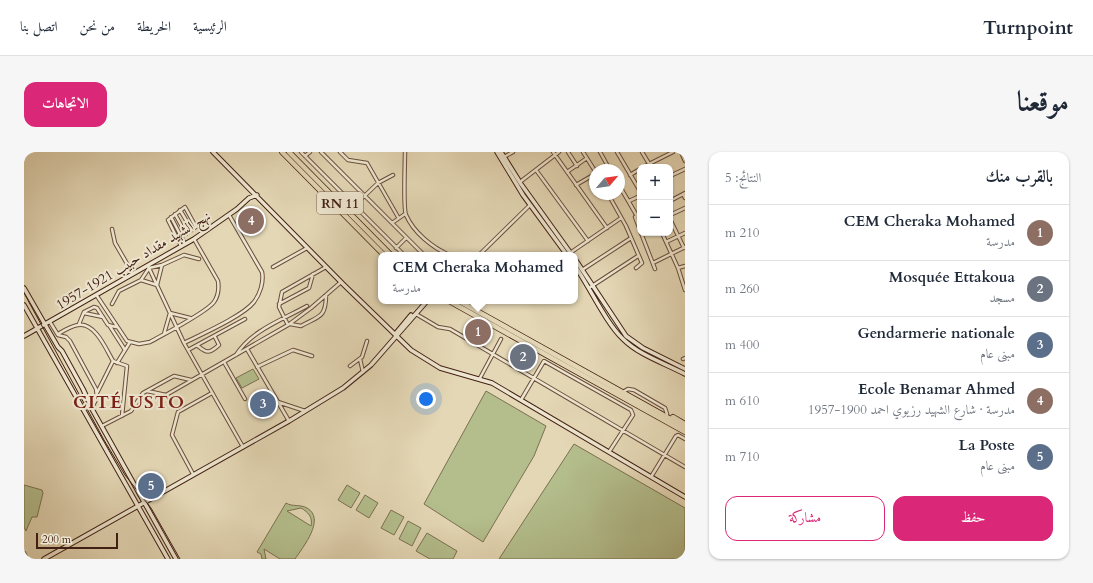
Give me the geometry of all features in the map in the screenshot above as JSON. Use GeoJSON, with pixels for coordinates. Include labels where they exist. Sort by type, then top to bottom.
{"type":"FeatureCollection","features":[{"type":"Feature","properties":{"kind":"highway","name":"RN 11"},"geometry":{"type":"LineString","coordinates":[[282,152],[381,252]]}},
{"type":"Feature","properties":{"kind":"highway","name":"RN 11"},"geometry":{"type":"LineString","coordinates":[[288,152],[388,252]]}},
{"type":"Feature","properties":{"kind":"highway"},"geometry":{"type":"LineString","coordinates":[[454,304],[685,432]]}},
{"type":"Feature","properties":{"kind":"highway"},"geometry":{"type":"LineString","coordinates":[[464,304],[685,428]]}},
{"type":"Feature","properties":{"kind":"highway"},"geometry":{"type":"LineString","coordinates":[[632,403],[685,436]]}},
{"type":"Feature","properties":{"kind":"highway"},"geometry":{"type":"LineString","coordinates":[[649,407],[667,414],[685,424]]}},
{"type":"Feature","properties":{"kind":"main road"},"geometry":{"type":"LineString","coordinates":[[213,152],[257,195],[326,267],[411,350],[434,366],[480,378],[492,383],[685,497]]}},
{"type":"Feature","properties":{"kind":"main road"},"geometry":{"type":"LineString","coordinates":[[496,152],[568,252]]}},
{"type":"Feature","properties":{"kind":"main road"},"geometry":{"type":"LineString","coordinates":[[501,152],[530,205],[567,252]]}},
{"type":"Feature","properties":{"kind":"main road"},"geometry":{"type":"LineString","coordinates":[[249,188],[249,198]]}},
{"type":"Feature","properties":{"kind":"main road","name":"نهج الشهيد مقداد حبيب 1921-1957"},"geometry":{"type":"LineString","coordinates":[[24,336],[97,296],[133,274],[149,267],[229,215],[249,198],[257,195]]}},
{"type":"Feature","properties":{"kind":"main road"},"geometry":{"type":"LineString","coordinates":[[578,264],[612,326],[623,339],[640,351],[685,374]]}},
{"type":"Feature","properties":{"kind":"main road"},"geometry":{"type":"LineString","coordinates":[[578,270],[626,336],[643,348],[685,369]]}},
{"type":"Feature","properties":{"kind":"main road"},"geometry":{"type":"LineString","coordinates":[[24,288],[83,388],[92,408],[176,559]]}},
{"type":"Feature","properties":{"kind":"main road"},"geometry":{"type":"LineString","coordinates":[[44,559],[289,421],[343,388],[363,373],[422,304]]}},
{"type":"Feature","properties":{"kind":"main road"},"geometry":{"type":"LineString","coordinates":[[24,305],[168,559]]}},
{"type":"Feature","properties":{"kind":"street"},"geometry":{"type":"LineString","coordinates":[[301,152],[401,252]]}},
{"type":"Feature","properties":{"kind":"street"},"geometry":{"type":"LineString","coordinates":[[305,156],[310,152]]}},
{"type":"Feature","properties":{"kind":"street"},"geometry":{"type":"LineString","coordinates":[[320,152],[421,252]]}},
{"type":"Feature","properties":{"kind":"street"},"geometry":{"type":"LineString","coordinates":[[340,152],[348,160],[367,163],[398,217]]}},
{"type":"Feature","properties":{"kind":"street"},"geometry":{"type":"LineString","coordinates":[[405,152],[405,214],[415,229],[429,243],[442,251]]}},
{"type":"Feature","properties":{"kind":"street"},"geometry":{"type":"LineString","coordinates":[[504,157],[513,152]]}},
{"type":"Feature","properties":{"kind":"street"},"geometry":{"type":"LineString","coordinates":[[552,152],[607,228]]}},
{"type":"Feature","properties":{"kind":"street"},"geometry":{"type":"LineString","coordinates":[[518,184],[559,152]]}},
{"type":"Feature","properties":{"kind":"street"},"geometry":{"type":"LineString","coordinates":[[568,152],[577,166]]}},
{"type":"Feature","properties":{"kind":"street"},"geometry":{"type":"LineString","coordinates":[[583,152],[590,164]]}},
{"type":"Feature","properties":{"kind":"street"},"geometry":{"type":"LineString","coordinates":[[600,152],[607,164]]}},
{"type":"Feature","properties":{"kind":"street"},"geometry":{"type":"LineString","coordinates":[[617,152],[637,186]]}},
{"type":"Feature","properties":{"kind":"street"},"geometry":{"type":"LineString","coordinates":[[642,152],[649,164],[673,152]]}},
{"type":"Feature","properties":{"kind":"street"},"geometry":{"type":"LineString","coordinates":[[681,152],[685,161]]}},
{"type":"Feature","properties":{"kind":"street"},"geometry":{"type":"LineString","coordinates":[[567,172],[587,158]]}},
{"type":"Feature","properties":{"kind":"street"},"geometry":{"type":"LineString","coordinates":[[673,175],[685,169]]}},
{"type":"Feature","properties":{"kind":"street"},"geometry":{"type":"LineString","coordinates":[[536,170],[588,241]]}},
{"type":"Feature","properties":{"kind":"street"},"geometry":{"type":"LineString","coordinates":[[630,175],[637,171]]}},
{"type":"Feature","properties":{"kind":"street"},"geometry":{"type":"LineString","coordinates":[[354,206],[378,183],[393,175]]}},
{"type":"Feature","properties":{"kind":"street"},"geometry":{"type":"LineString","coordinates":[[576,185],[589,176]]}},
{"type":"Feature","properties":{"kind":"street"},"geometry":{"type":"LineString","coordinates":[[672,200],[684,193],[685,198]]}},
{"type":"Feature","properties":{"kind":"street"},"geometry":{"type":"LineString","coordinates":[[625,194],[637,212]]}},
{"type":"Feature","properties":{"kind":"street"},"geometry":{"type":"LineString","coordinates":[[629,201],[637,197]]}},
{"type":"Feature","properties":{"kind":"street"},"geometry":{"type":"LineString","coordinates":[[611,200],[631,238],[642,264],[636,268]]}},
{"type":"Feature","properties":{"kind":"street"},"geometry":{"type":"LineString","coordinates":[[482,252],[530,205]]}},
{"type":"Feature","properties":{"kind":"street"},"geometry":{"type":"LineString","coordinates":[[178,239],[195,228],[196,225],[186,208],[183,207],[171,217],[168,222],[181,247]]}},
{"type":"Feature","properties":{"kind":"street"},"geometry":{"type":"LineString","coordinates":[[673,214],[685,208]]}},
{"type":"Feature","properties":{"kind":"street"},"geometry":{"type":"LineString","coordinates":[[180,210],[192,230]]}},
{"type":"Feature","properties":{"kind":"street"},"geometry":{"type":"LineString","coordinates":[[175,214],[186,234]]}},
{"type":"Feature","properties":{"kind":"street"},"geometry":{"type":"LineString","coordinates":[[392,223],[398,217],[405,214]]}},
{"type":"Feature","properties":{"kind":"street"},"geometry":{"type":"LineString","coordinates":[[184,343],[249,307],[259,292],[263,279],[262,272],[229,215]]}},
{"type":"Feature","properties":{"kind":"street"},"geometry":{"type":"LineString","coordinates":[[171,217],[185,244]]}},
{"type":"Feature","properties":{"kind":"street"},"geometry":{"type":"LineString","coordinates":[[572,252],[621,218]]}},
{"type":"Feature","properties":{"kind":"street"},"geometry":{"type":"LineString","coordinates":[[653,262],[684,247],[673,225]]}},
{"type":"Feature","properties":{"kind":"street"},"geometry":{"type":"LineString","coordinates":[[112,229],[115,243],[133,274]]}},
{"type":"Feature","properties":{"kind":"street"},"geometry":{"type":"LineString","coordinates":[[666,242],[685,233]]}},
{"type":"Feature","properties":{"kind":"street"},"geometry":{"type":"LineString","coordinates":[[642,236],[655,269]]}},
{"type":"Feature","properties":{"kind":"street"},"geometry":{"type":"LineString","coordinates":[[663,236],[678,268],[685,289]]}},
{"type":"Feature","properties":{"kind":"street"},"geometry":{"type":"LineString","coordinates":[[396,248],[406,238]]}},
{"type":"Feature","properties":{"kind":"street"},"geometry":{"type":"LineString","coordinates":[[582,270],[631,238]]}},
{"type":"Feature","properties":{"kind":"street"},"geometry":{"type":"LineString","coordinates":[[97,296],[124,338],[130,342],[145,344],[176,327],[210,306],[218,295],[219,288],[215,275],[194,239]]}},
{"type":"Feature","properties":{"kind":"street"},"geometry":{"type":"LineString","coordinates":[[273,267],[307,247]]}},
{"type":"Feature","properties":{"kind":"street"},"geometry":{"type":"LineString","coordinates":[[112,304],[119,291],[141,280],[149,267],[162,265],[184,255],[199,259]]}},
{"type":"Feature","properties":{"kind":"street"},"geometry":{"type":"LineString","coordinates":[[591,287],[638,256]]}},
{"type":"Feature","properties":{"kind":"street"},"geometry":{"type":"LineString","coordinates":[[157,285],[162,265]]}},
{"type":"Feature","properties":{"kind":"street"},"geometry":{"type":"LineString","coordinates":[[678,268],[685,266]]}},
{"type":"Feature","properties":{"kind":"street"},"geometry":{"type":"LineString","coordinates":[[149,267],[184,343],[243,447]]}},
{"type":"Feature","properties":{"kind":"street"},"geometry":{"type":"LineString","coordinates":[[326,267],[283,291],[279,304],[284,319],[289,325],[301,326],[323,313],[326,308],[326,295]]}},
{"type":"Feature","properties":{"kind":"street"},"geometry":{"type":"LineString","coordinates":[[279,304],[309,288],[313,274]]}},
{"type":"Feature","properties":{"kind":"street"},"geometry":{"type":"LineString","coordinates":[[141,280],[157,285]]}},
{"type":"Feature","properties":{"kind":"street"},"geometry":{"type":"LineString","coordinates":[[147,391],[166,395],[289,325],[341,282]]}},
{"type":"Feature","properties":{"kind":"street"},"geometry":{"type":"LineString","coordinates":[[236,355],[242,346],[253,335],[307,306]]}},
{"type":"Feature","properties":{"kind":"street"},"geometry":{"type":"LineString","coordinates":[[58,334],[79,324],[84,312],[94,307],[104,318],[125,350]]}},
{"type":"Feature","properties":{"kind":"street"},"geometry":{"type":"LineString","coordinates":[[84,312],[104,318]]}},
{"type":"Feature","properties":{"kind":"street"},"geometry":{"type":"LineString","coordinates":[[170,313],[190,318]]}},
{"type":"Feature","properties":{"kind":"street"},"geometry":{"type":"LineString","coordinates":[[164,334],[170,313]]}},
{"type":"Feature","properties":{"kind":"street"},"geometry":{"type":"LineString","coordinates":[[415,313],[438,327],[450,329],[685,467]]}},
{"type":"Feature","properties":{"kind":"street"},"geometry":{"type":"LineString","coordinates":[[188,350],[198,346],[245,319]]}},
{"type":"Feature","properties":{"kind":"street"},"geometry":{"type":"LineString","coordinates":[[50,322],[58,334],[66,337],[70,341],[97,393]]}},
{"type":"Feature","properties":{"kind":"street"},"geometry":{"type":"LineString","coordinates":[[79,324],[94,331],[113,361],[127,366],[122,416]]}},
{"type":"Feature","properties":{"kind":"street"},"geometry":{"type":"LineString","coordinates":[[108,325],[117,327]]}},
{"type":"Feature","properties":{"kind":"street"},"geometry":{"type":"LineString","coordinates":[[198,346],[206,352],[213,349],[219,345],[214,336]]}},
{"type":"Feature","properties":{"kind":"street"},"geometry":{"type":"LineString","coordinates":[[480,378],[501,339]]}},
{"type":"Feature","properties":{"kind":"street"},"geometry":{"type":"LineString","coordinates":[[363,373],[360,359],[367,341]]}},
{"type":"Feature","properties":{"kind":"street"},"geometry":{"type":"LineString","coordinates":[[117,363],[130,342]]}},
{"type":"Feature","properties":{"kind":"street"},"geometry":{"type":"LineString","coordinates":[[247,349],[289,421]]}},
{"type":"Feature","properties":{"kind":"street"},"geometry":{"type":"LineString","coordinates":[[257,367],[293,350],[312,356]]}},
{"type":"Feature","properties":{"kind":"street"},"geometry":{"type":"LineString","coordinates":[[350,366],[360,359]]}},
{"type":"Feature","properties":{"kind":"street"},"geometry":{"type":"LineString","coordinates":[[92,408],[97,393],[113,361]]}},
{"type":"Feature","properties":{"kind":"street"},"geometry":{"type":"LineString","coordinates":[[521,400],[544,361],[631,410],[633,414],[609,452]]}},
{"type":"Feature","properties":{"kind":"street"},"geometry":{"type":"LineString","coordinates":[[224,362],[245,399]]}},
{"type":"Feature","properties":{"kind":"street"},"geometry":{"type":"LineString","coordinates":[[102,426],[131,411],[143,393],[174,376],[192,380]]}},
{"type":"Feature","properties":{"kind":"street"},"geometry":{"type":"LineString","coordinates":[[623,392],[628,389],[634,390],[665,408],[667,414]]}},
{"type":"Feature","properties":{"kind":"street"},"geometry":{"type":"LineString","coordinates":[[193,474],[172,435],[178,412],[212,393]]}},
{"type":"Feature","properties":{"kind":"street"},"geometry":{"type":"LineString","coordinates":[[278,402],[306,411]]}},
{"type":"Feature","properties":{"kind":"street"},"geometry":{"type":"LineString","coordinates":[[651,477],[677,435],[685,439]]}},
{"type":"Feature","properties":{"kind":"street"},"geometry":{"type":"LineString","coordinates":[[24,553],[27,559]]}},
{"type":"Feature","properties":{"kind":"green space"},"geometry":{"type":"Polygon","coordinates":[[[253,369],[259,379],[242,388],[236,378],[253,369]]]}},
{"type":"Feature","properties":{"kind":"green space"},"geometry":{"type":"Polygon","coordinates":[[[486,391],[546,426],[534,456],[483,542],[424,504],[486,391]]]}},
{"type":"Feature","properties":{"kind":"green space"},"geometry":{"type":"Polygon","coordinates":[[[574,444],[685,508],[685,559],[499,559],[574,444]]]}},
{"type":"Feature","properties":{"kind":"green space"},"geometry":{"type":"Polygon","coordinates":[[[24,485],[42,490],[43,493],[37,517],[32,517],[26,531],[24,527],[24,485]]]}},
{"type":"Feature","properties":{"kind":"green space"},"geometry":{"type":"Polygon","coordinates":[[[347,485],[360,493],[351,508],[338,500],[347,485]]]}},
{"type":"Feature","properties":{"kind":"green space"},"geometry":{"type":"Polygon","coordinates":[[[365,495],[378,503],[369,518],[356,510],[365,495]]]}},
{"type":"Feature","properties":{"kind":"green space"},"geometry":{"type":"Polygon","coordinates":[[[286,503],[302,506],[307,508],[312,513],[314,526],[295,559],[280,559],[264,549],[266,559],[262,559],[261,554],[257,552],[286,503]],[[301,508],[287,511],[311,526],[311,517],[301,508]]]}},
{"type":"Feature","properties":{"kind":"green space"},"geometry":{"type":"Polygon","coordinates":[[[391,510],[404,517],[394,535],[381,528],[391,510]]]}},
{"type":"Feature","properties":{"kind":"green space"},"geometry":{"type":"Polygon","coordinates":[[[408,521],[421,528],[412,546],[399,539],[408,521]]]}},
{"type":"Feature","properties":{"kind":"green space"},"geometry":{"type":"Polygon","coordinates":[[[427,533],[457,551],[453,559],[430,559],[416,551],[427,533]]]}},
{"type":"Feature","properties":{"kind":"tram line"},"geometry":{"type":"LineString","coordinates":[[24,293],[104,440],[125,475],[151,508],[180,559]]}},
{"type":"Feature","properties":{"kind":"place","name":"Ecole Benamar Ahmed"},"geometry":{"type":"Point","coordinates":[251,221]}},
{"type":"Feature","properties":{"kind":"place","name":"CEM Cheraka Mohamed"},"geometry":{"type":"Point","coordinates":[478,332]}},
{"type":"Feature","properties":{"kind":"place","name":"Mosquée Ettakoua"},"geometry":{"type":"Point","coordinates":[523,357]}},
{"type":"Feature","properties":{"kind":"place","name":"Gendarmerie nationale"},"geometry":{"type":"Point","coordinates":[263,404]}},
{"type":"Feature","properties":{"kind":"place","name":"La Poste"},"geometry":{"type":"Point","coordinates":[151,486]}},
{"type":"Feature","properties":{"kind":"district","name":"CITÉ USTO"},"geometry":{"type":"Point","coordinates":[129,402]}}]}
